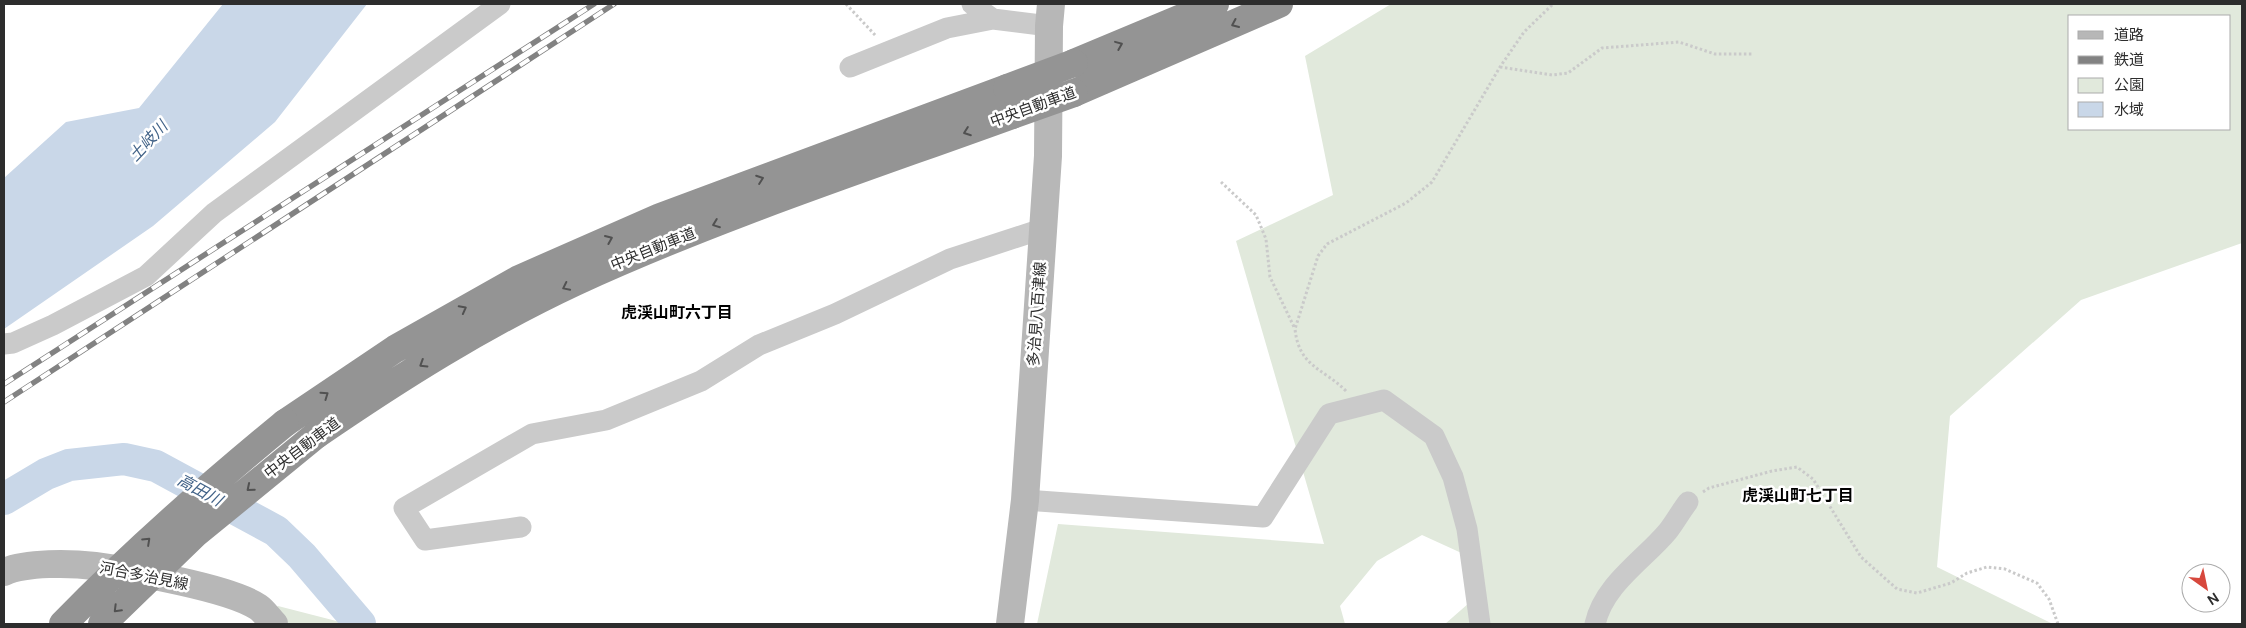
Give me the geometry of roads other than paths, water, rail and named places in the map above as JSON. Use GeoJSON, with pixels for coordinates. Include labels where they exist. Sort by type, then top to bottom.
{"type":"FeatureCollection","features":[{"type":"Feature","properties":{"kind":"highway","name":"中央自動車道"},"geometry":{"type":"LineString","coordinates":[[63,624],[108,577],[164,525],[285,423],[395,349],[455,314],[536,271],[660,217],[1074,63],[1215,4]]}},
{"type":"Feature","properties":{"kind":"highway","name":"中央自動車道"},"geometry":{"type":"LineString","coordinates":[[102,624],[195,534],[316,436],[378,392],[444,350],[575,282],[722,221],[1074,93],[1279,4]]}},
{"type":"Feature","properties":{"kind":"main road","name":"多治見八百津線"},"geometry":{"type":"LineString","coordinates":[[1010,624],[1025,500],[1048,156],[1050,15]]}},
{"type":"Feature","properties":{"kind":"main road","name":"河合多治見線"},"geometry":{"type":"LineString","coordinates":[[4,572],[44,565],[94,566],[229,594],[259,608],[274,624]]}},
{"type":"Feature","properties":{"kind":"street"},"geometry":{"type":"LineString","coordinates":[[4,344],[14,343],[53,325],[146,276],[214,213],[500,4]]}},
{"type":"Feature","properties":{"kind":"street"},"geometry":{"type":"LineString","coordinates":[[972,4],[993,19]]}},
{"type":"Feature","properties":{"kind":"street"},"geometry":{"type":"LineString","coordinates":[[850,68],[947,28],[993,19],[1050,15]]}},
{"type":"Feature","properties":{"kind":"street"},"geometry":{"type":"LineString","coordinates":[[521,527],[425,540],[404,508],[532,434],[606,420],[701,381],[759,344],[835,314],[950,259],[1042,229]]}},
{"type":"Feature","properties":{"kind":"street"},"geometry":{"type":"LineString","coordinates":[[1025,500],[1263,517],[1329,414],[1384,400],[1434,436],[1453,477],[1467,528],[1480,624]]}},
{"type":"Feature","properties":{"kind":"street"},"geometry":{"type":"LineString","coordinates":[[1595,624],[1597,614],[1622,577],[1668,531],[1688,502]]}},
{"type":"Feature","properties":{"kind":"water","name":"土岐川"},"geometry":{"type":"Polygon","coordinates":[[[223,4],[367,4],[275,122],[153,226],[4,329],[4,178],[66,122],[139,108],[223,4]]]}},
{"type":"Feature","properties":{"kind":"waterway","name":"高田川"},"geometry":{"type":"LineString","coordinates":[[4,499],[46,474],[69,465],[124,459],[156,466],[276,531],[302,556],[360,624]]}},
{"type":"Feature","properties":{"kind":"railway"},"geometry":{"type":"LineString","coordinates":[[4,384],[594,4]]}},
{"type":"Feature","properties":{"kind":"railway"},"geometry":{"type":"LineString","coordinates":[[4,402],[614,4]]}},
{"type":"Feature","properties":{"kind":"district","name":"虎渓山町六丁目"},"geometry":{"type":"Point","coordinates":[677,312]}},
{"type":"Feature","properties":{"kind":"district","name":"虎渓山町七丁目"},"geometry":{"type":"Point","coordinates":[1798,495]}}]}
